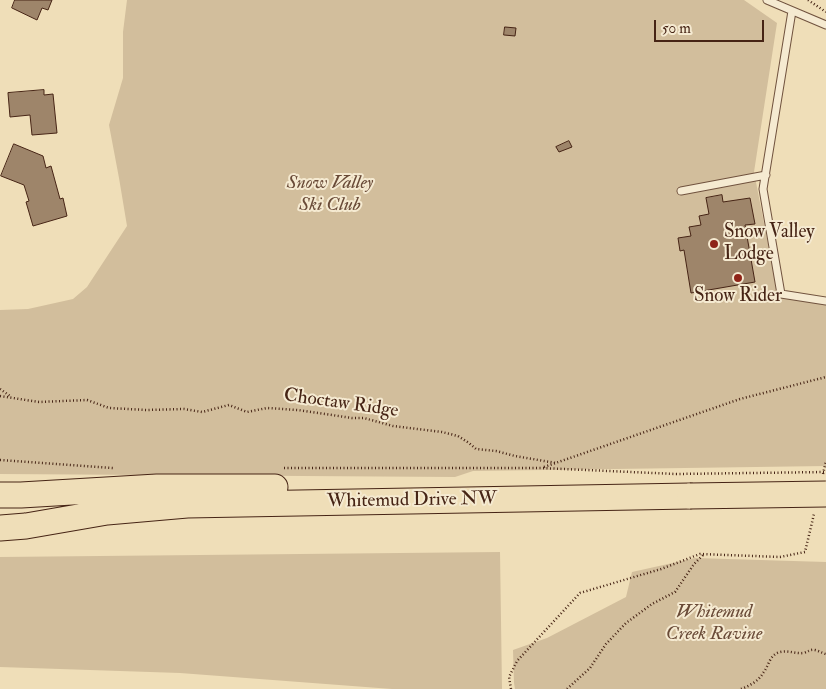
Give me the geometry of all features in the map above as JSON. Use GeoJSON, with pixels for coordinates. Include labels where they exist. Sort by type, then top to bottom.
{"type":"FeatureCollection","features":[{"type":"Feature","properties":{"kind":"highway","name":"Whitemud Drive NW"},"geometry":{"type":"LineString","coordinates":[[7,496],[157,487],[686,484],[822,490]]}},
{"type":"Feature","properties":{"kind":"highway","name":"Whitemud Drive NW"},"geometry":{"type":"LineString","coordinates":[[0,528],[26,526],[107,512],[187,505],[686,484]]}},
{"type":"Feature","properties":{"kind":"lane"},"geometry":{"type":"LineString","coordinates":[[767,0],[826,25]]}},
{"type":"Feature","properties":{"kind":"lane"},"geometry":{"type":"LineString","coordinates":[[792,11],[763,188],[780,294],[826,301]]}},
{"type":"Feature","properties":{"kind":"lane"},"geometry":{"type":"LineString","coordinates":[[681,192],[766,175]]}},
{"type":"Feature","properties":{"kind":"path"},"geometry":{"type":"LineString","coordinates":[[808,0],[826,12]]}},
{"type":"Feature","properties":{"kind":"path"},"geometry":{"type":"LineString","coordinates":[[541,468],[740,399],[826,377]]}},
{"type":"Feature","properties":{"kind":"path"},"geometry":{"type":"LineString","coordinates":[[0,389],[11,397]]}},
{"type":"Feature","properties":{"kind":"path","name":"Choctaw Ridge"},"geometry":{"type":"LineString","coordinates":[[0,396],[39,402],[87,400],[109,408],[147,410],[184,409],[202,412],[229,405],[247,412],[267,408],[298,410],[364,418],[393,426],[442,432],[458,436],[476,449],[556,463]]}},
{"type":"Feature","properties":{"kind":"path"},"geometry":{"type":"LineString","coordinates":[[0,460],[118,469]]}},
{"type":"Feature","properties":{"kind":"path"},"geometry":{"type":"LineString","coordinates":[[511,689],[509,677],[517,661],[580,593],[703,554],[780,558],[805,552],[822,490],[826,461]]}},
{"type":"Feature","properties":{"kind":"path"},"geometry":{"type":"LineString","coordinates":[[275,468],[541,468],[686,484],[826,472]]}},
{"type":"Feature","properties":{"kind":"path"},"geometry":{"type":"LineString","coordinates":[[567,689],[590,668],[606,644],[626,623],[652,604],[675,592],[703,554]]}},
{"type":"Feature","properties":{"kind":"path"},"geometry":{"type":"LineString","coordinates":[[742,689],[759,678],[774,655],[780,652],[802,653],[812,650],[826,654]]}},
{"type":"Feature","properties":{"kind":"green space","name":"Snow Valley Ski Club"},"geometry":{"type":"Polygon","coordinates":[[[127,0],[744,0],[777,23],[754,172],[778,295],[826,304],[826,466],[473,471],[455,477],[0,474],[0,310],[28,309],[73,299],[87,287],[127,226],[109,125],[123,78],[123,32],[127,0]]]}},
{"type":"Feature","properties":{"kind":"green space"},"geometry":{"type":"Polygon","coordinates":[[[500,552],[502,689],[392,689],[180,673],[0,667],[0,557],[500,552]]]}},
{"type":"Feature","properties":{"kind":"green space","name":"Whitemud Creek Ravine"},"geometry":{"type":"Polygon","coordinates":[[[695,558],[826,562],[826,689],[515,689],[513,650],[547,638],[626,597],[632,572],[695,558]]]}},
{"type":"Feature","properties":{"kind":"building"},"geometry":{"type":"Polygon","coordinates":[[[15,0],[52,0],[48,10],[42,8],[37,20],[12,8],[15,0]]]}},
{"type":"Feature","properties":{"kind":"building"},"geometry":{"type":"Polygon","coordinates":[[[505,27],[516,28],[515,36],[504,35],[505,27]]]}},
{"type":"Feature","properties":{"kind":"building"},"geometry":{"type":"Polygon","coordinates":[[[44,90],[44,95],[53,94],[57,133],[32,135],[30,115],[10,117],[8,93],[44,90]]]}},
{"type":"Feature","properties":{"kind":"building"},"geometry":{"type":"Polygon","coordinates":[[[569,141],[572,147],[559,152],[556,147],[569,141]]]}},
{"type":"Feature","properties":{"kind":"building"},"geometry":{"type":"Polygon","coordinates":[[[14,144],[43,156],[46,168],[51,166],[60,199],[63,198],[67,216],[33,226],[26,202],[29,201],[24,185],[1,176],[14,144]]]}},
{"type":"Feature","properties":{"kind":"building","name":"Snow Valley Lodge"},"geometry":{"type":"Polygon","coordinates":[[[722,195],[723,202],[750,198],[755,224],[745,225],[755,282],[691,293],[684,250],[680,251],[678,238],[691,236],[689,227],[701,225],[699,216],[709,214],[706,198],[722,195]]]}},
{"type":"Feature","properties":{"kind":"place","name":"Snow Valley Lodge"},"geometry":{"type":"Point","coordinates":[714,244]}},
{"type":"Feature","properties":{"kind":"place","name":"Snow Rider"},"geometry":{"type":"Point","coordinates":[738,278]}}]}
